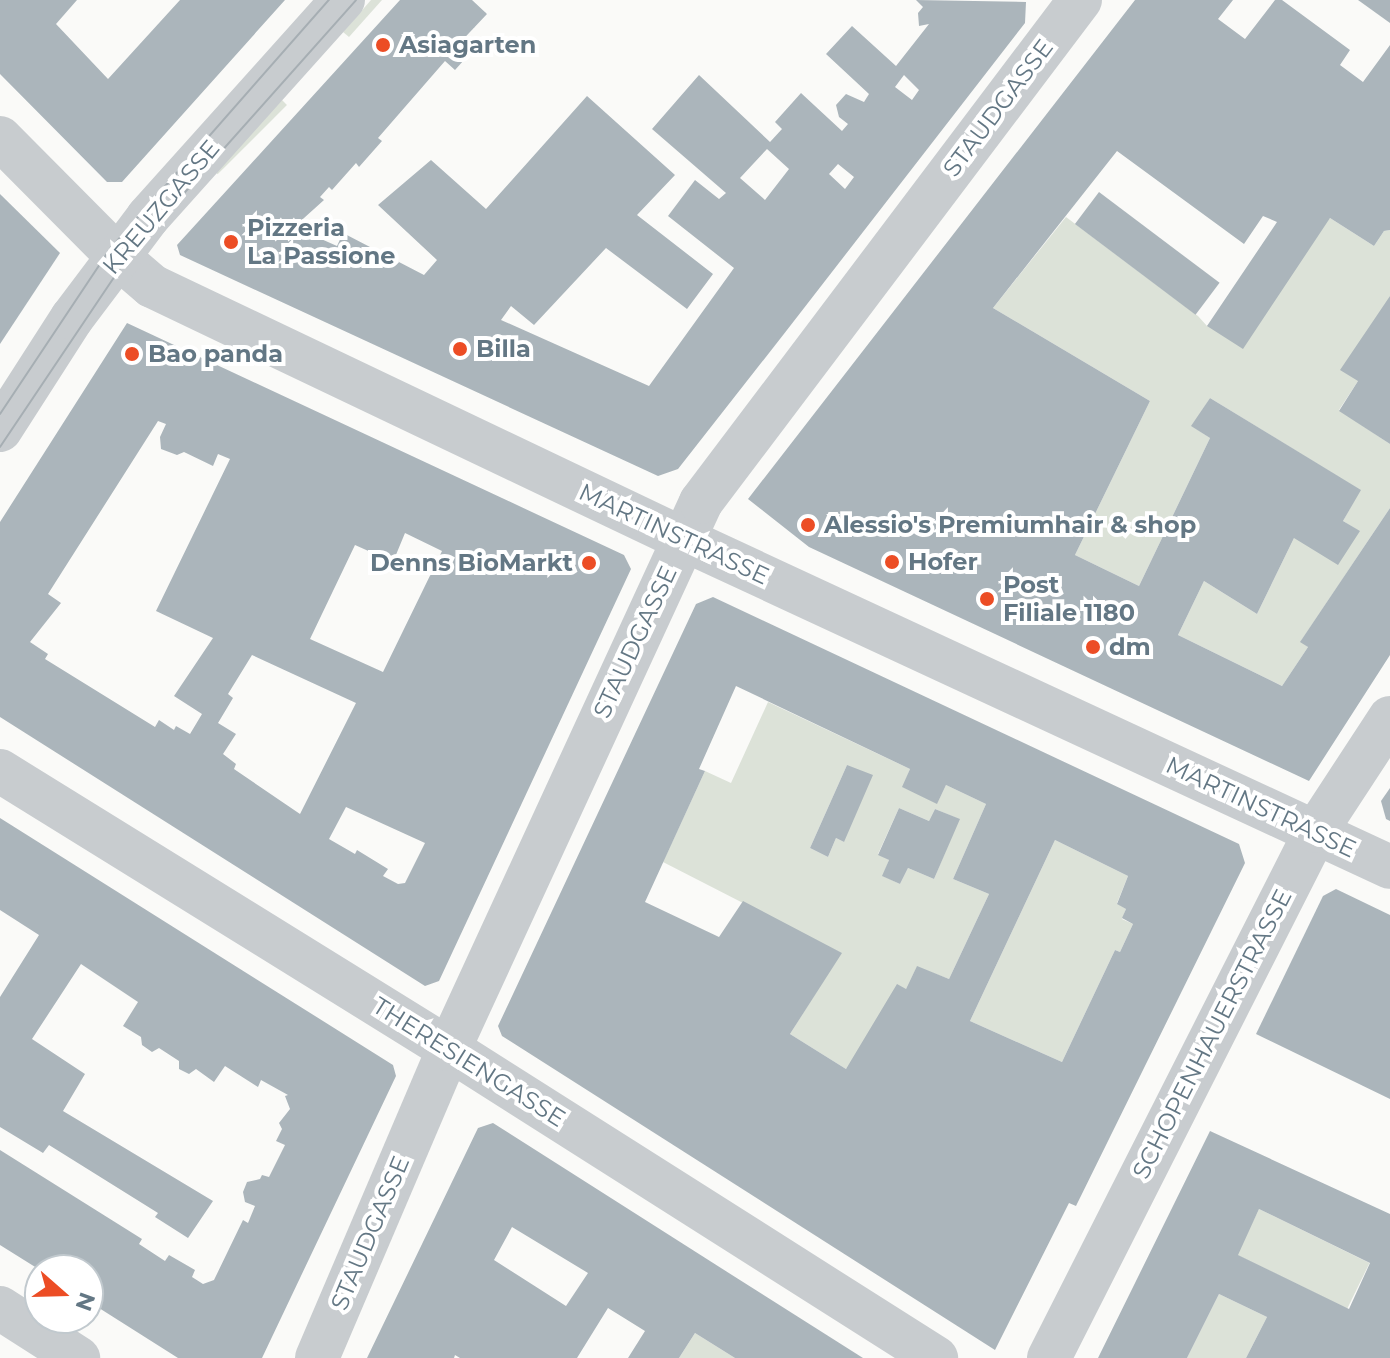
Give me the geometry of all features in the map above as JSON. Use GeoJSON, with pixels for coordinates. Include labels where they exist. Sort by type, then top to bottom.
{"type":"FeatureCollection","features":[{"type":"Feature","properties":{"kind":"street","name":"KREUZGASSE"},"geometry":{"type":"LineString","coordinates":[[0,430],[117,256],[148,217],[343,0]]}},
{"type":"Feature","properties":{"kind":"street","name":"STAUDGASSE"},"geometry":{"type":"LineString","coordinates":[[317,1358],[449,1049],[701,502],[1075,2]]}},
{"type":"Feature","properties":{"kind":"street","name":"MARTINSTRASSE"},"geometry":{"type":"LineString","coordinates":[[0,138],[117,256],[152,286],[683,539],[1390,867]]}},
{"type":"Feature","properties":{"kind":"street","name":"SCHOPENHAUERSTRASSE"},"geometry":{"type":"LineString","coordinates":[[1049,1358],[1316,831],[1390,718]]}},
{"type":"Feature","properties":{"kind":"street","name":"THERESIENGASSE"},"geometry":{"type":"LineString","coordinates":[[0,771],[449,1049],[936,1358]]}},
{"type":"Feature","properties":{"kind":"street"},"geometry":{"type":"LineString","coordinates":[[0,1308],[78,1358]]}},
{"type":"Feature","properties":{"kind":"shaded area"},"geometry":{"type":"Polygon","coordinates":[[[371,0],[382,0],[349,37],[343,32],[371,0]]]}},
{"type":"Feature","properties":{"kind":"shaded area"},"geometry":{"type":"Polygon","coordinates":[[[282,100],[287,105],[218,174],[213,169],[282,100]]]}},
{"type":"Feature","properties":{"kind":"shaded area"},"geometry":{"type":"Polygon","coordinates":[[[1066,217],[1198,316],[1207,326],[1330,218],[1374,246],[1384,231],[1390,230],[1390,296],[1358,381],[1339,410],[1390,444],[1390,508],[1301,641],[1308,647],[1282,686],[1178,635],[1204,581],[1257,614],[1294,538],[1359,531],[1343,521],[1360,490],[1210,398],[1192,426],[1210,438],[1139,586],[1075,555],[1150,401],[993,308],[1066,217]]]}},
{"type":"Feature","properties":{"kind":"shaded area"},"geometry":{"type":"Polygon","coordinates":[[[768,702],[910,769],[903,787],[937,803],[946,785],[986,804],[953,879],[989,894],[949,979],[917,967],[906,989],[846,1069],[790,1034],[841,953],[663,862],[705,771],[731,783],[768,702]],[[847,765],[810,848],[828,857],[836,838],[844,842],[847,765]],[[899,808],[878,854],[889,860],[883,876],[900,884],[908,868],[934,879],[959,819],[935,809],[929,821],[899,808]]]}},
{"type":"Feature","properties":{"kind":"shaded area"},"geometry":{"type":"Polygon","coordinates":[[[1055,840],[1128,876],[1117,903],[1126,909],[1122,919],[1133,924],[1120,952],[1115,950],[1062,1062],[970,1021],[1055,840]]]}},
{"type":"Feature","properties":{"kind":"shaded area"},"geometry":{"type":"Polygon","coordinates":[[[1259,1209],[1370,1263],[1347,1309],[1237,1255],[1259,1209]]]}},
{"type":"Feature","properties":{"kind":"shaded area"},"geometry":{"type":"Polygon","coordinates":[[[1219,1294],[1267,1317],[1246,1358],[1187,1358],[1219,1294]]]}},
{"type":"Feature","properties":{"kind":"shaded area"},"geometry":{"type":"Polygon","coordinates":[[[695,1333],[735,1358],[679,1358],[695,1333]]]}},
{"type":"Feature","properties":{"kind":"building"},"geometry":{"type":"Polygon","coordinates":[[[0,0],[77,0],[56,24],[108,79],[180,0],[285,0],[122,182],[107,182],[0,74],[0,0]]]}},
{"type":"Feature","properties":{"kind":"building"},"geometry":{"type":"Polygon","coordinates":[[[400,0],[472,0],[487,14],[453,50],[464,60],[455,70],[445,61],[378,138],[382,141],[359,167],[356,163],[332,190],[329,187],[320,197],[324,200],[294,227],[337,246],[343,233],[424,275],[437,260],[378,205],[431,160],[486,209],[587,96],[675,175],[637,215],[713,274],[687,309],[606,248],[534,325],[511,306],[501,320],[649,386],[734,268],[668,216],[695,180],[719,199],[726,193],[652,129],[699,75],[770,142],[782,129],[775,122],[801,93],[842,131],[848,124],[839,117],[836,105],[846,94],[864,102],[869,94],[826,54],[852,26],[896,66],[929,24],[919,26],[918,13],[923,7],[916,0],[1026,2],[1025,23],[787,330],[678,469],[658,476],[180,255],[177,245],[400,0]],[[904,75],[895,87],[912,100],[919,90],[904,75]],[[767,149],[740,178],[765,200],[789,169],[767,149]],[[838,164],[829,174],[845,189],[854,177],[838,164]]]}},
{"type":"Feature","properties":{"kind":"building"},"geometry":{"type":"Polygon","coordinates":[[[1135,0],[1233,0],[1218,19],[1245,39],[1275,0],[1282,0],[1350,50],[1340,65],[1363,82],[1390,45],[1390,230],[1384,231],[1374,246],[1330,218],[1243,349],[1207,326],[1277,222],[1263,216],[1244,244],[1117,151],[993,308],[1150,401],[1075,555],[1139,586],[1210,438],[1191,426],[1210,398],[1361,490],[1343,521],[1360,531],[1338,565],[1294,538],[1257,614],[1204,581],[1178,635],[1282,686],[1308,647],[1300,642],[1390,508],[1390,655],[1309,781],[809,547],[748,499],[1135,0]]]}},
{"type":"Feature","properties":{"kind":"building"},"geometry":{"type":"Polygon","coordinates":[[[1358,0],[1390,0],[1390,23],[1358,0]]]}},
{"type":"Feature","properties":{"kind":"building"},"geometry":{"type":"Polygon","coordinates":[[[1099,192],[1220,283],[1196,315],[1075,224],[1099,192]]]}},
{"type":"Feature","properties":{"kind":"building"},"geometry":{"type":"Polygon","coordinates":[[[0,194],[60,253],[0,344],[0,194]]]}},
{"type":"Feature","properties":{"kind":"building"},"geometry":{"type":"Polygon","coordinates":[[[1390,296],[1390,444],[1339,411],[1358,381],[1340,370],[1390,296]]]}},
{"type":"Feature","properties":{"kind":"building"},"geometry":{"type":"Polygon","coordinates":[[[127,323],[624,555],[631,569],[439,981],[425,986],[0,717],[0,522],[127,323]],[[158,421],[48,594],[61,603],[30,642],[48,654],[45,659],[155,727],[159,720],[174,730],[176,726],[190,734],[202,714],[174,696],[213,638],[156,611],[230,459],[218,454],[213,466],[184,452],[177,455],[161,449],[160,437],[166,424],[158,421]],[[405,533],[393,562],[355,545],[310,639],[383,672],[442,551],[405,533]],[[252,655],[228,694],[233,698],[218,723],[236,734],[223,754],[236,764],[234,769],[300,814],[356,703],[252,655]],[[346,807],[329,839],[355,854],[357,850],[388,869],[383,876],[398,884],[405,883],[425,843],[346,807]]]}},
{"type":"Feature","properties":{"kind":"building"},"geometry":{"type":"Polygon","coordinates":[[[713,597],[1239,844],[1245,863],[1076,1206],[1069,1203],[995,1350],[502,1036],[498,1026],[696,604],[713,597]],[[736,686],[699,769],[705,771],[645,902],[719,937],[743,901],[842,953],[790,1034],[846,1069],[897,984],[906,989],[917,966],[949,979],[989,894],[953,879],[986,804],[946,785],[937,804],[902,787],[910,769],[736,686]],[[1055,840],[970,1021],[1062,1062],[1115,950],[1120,952],[1133,924],[1122,918],[1126,909],[1117,904],[1128,876],[1055,840]]]}},
{"type":"Feature","properties":{"kind":"building"},"geometry":{"type":"Polygon","coordinates":[[[847,765],[873,775],[844,842],[836,838],[828,857],[810,848],[847,765]]]}},
{"type":"Feature","properties":{"kind":"building"},"geometry":{"type":"Polygon","coordinates":[[[1390,788],[1390,821],[1386,819],[1381,801],[1390,788]]]}},
{"type":"Feature","properties":{"kind":"building"},"geometry":{"type":"Polygon","coordinates":[[[899,808],[929,821],[935,809],[960,819],[934,879],[908,868],[900,884],[882,876],[889,860],[878,855],[899,808]]]}},
{"type":"Feature","properties":{"kind":"building"},"geometry":{"type":"Polygon","coordinates":[[[0,818],[393,1065],[396,1076],[262,1358],[178,1358],[104,1311],[104,1254],[24,1254],[24,1260],[0,1245],[0,1150],[142,1239],[139,1244],[165,1261],[169,1255],[195,1270],[192,1277],[203,1284],[214,1280],[243,1220],[248,1223],[255,1206],[245,1202],[243,1192],[247,1182],[260,1179],[262,1175],[269,1177],[285,1145],[276,1141],[282,1129],[279,1123],[290,1109],[285,1096],[288,1095],[261,1080],[258,1087],[225,1066],[214,1082],[196,1069],[189,1074],[179,1069],[179,1061],[159,1048],[152,1052],[142,1045],[141,1037],[123,1026],[138,1002],[81,964],[32,1039],[85,1074],[63,1111],[213,1201],[188,1238],[155,1217],[158,1213],[49,1145],[43,1153],[0,1127],[0,997],[39,935],[0,910],[0,818]]]}},
{"type":"Feature","properties":{"kind":"building"},"geometry":{"type":"Polygon","coordinates":[[[1336,889],[1390,915],[1390,1099],[1256,1034],[1323,896],[1336,889]]]}},
{"type":"Feature","properties":{"kind":"building"},"geometry":{"type":"Polygon","coordinates":[[[493,1123],[863,1358],[735,1358],[695,1333],[679,1358],[628,1358],[645,1331],[608,1308],[577,1358],[460,1358],[455,1355],[454,1358],[367,1358],[478,1128],[493,1123]],[[512,1227],[494,1260],[566,1306],[588,1273],[512,1227]]]}},
{"type":"Feature","properties":{"kind":"building"},"geometry":{"type":"Polygon","coordinates":[[[1210,1131],[1390,1214],[1390,1358],[1246,1358],[1267,1317],[1219,1294],[1187,1358],[1098,1358],[1210,1131]],[[1259,1209],[1238,1255],[1349,1309],[1370,1263],[1259,1209]]]}},
{"type":"Feature","properties":{"kind":"tram line"},"geometry":{"type":"LineString","coordinates":[[0,414],[110,249],[329,0]]}},
{"type":"Feature","properties":{"kind":"tram line"},"geometry":{"type":"LineString","coordinates":[[0,447],[129,255],[356,0]]}},
{"type":"Feature","properties":{"kind":"place","name":"Asiagarten"},"geometry":{"type":"Point","coordinates":[383,45]}},
{"type":"Feature","properties":{"kind":"place","name":"Pizzeria La Passione"},"geometry":{"type":"Point","coordinates":[231,242]}},
{"type":"Feature","properties":{"kind":"place","name":"Billa"},"geometry":{"type":"Point","coordinates":[460,349]}},
{"type":"Feature","properties":{"kind":"place","name":"Bao panda"},"geometry":{"type":"Point","coordinates":[132,354]}},
{"type":"Feature","properties":{"kind":"place","name":"Alessio's Premiumhair & shop"},"geometry":{"type":"Point","coordinates":[808,525]}},
{"type":"Feature","properties":{"kind":"place","name":"Hofer"},"geometry":{"type":"Point","coordinates":[892,562]}},
{"type":"Feature","properties":{"kind":"place","name":"Denns BioMarkt"},"geometry":{"type":"Point","coordinates":[589,563]}},
{"type":"Feature","properties":{"kind":"place","name":"Post Filiale 1180"},"geometry":{"type":"Point","coordinates":[987,599]}},
{"type":"Feature","properties":{"kind":"place","name":"dm"},"geometry":{"type":"Point","coordinates":[1093,647]}}]}
